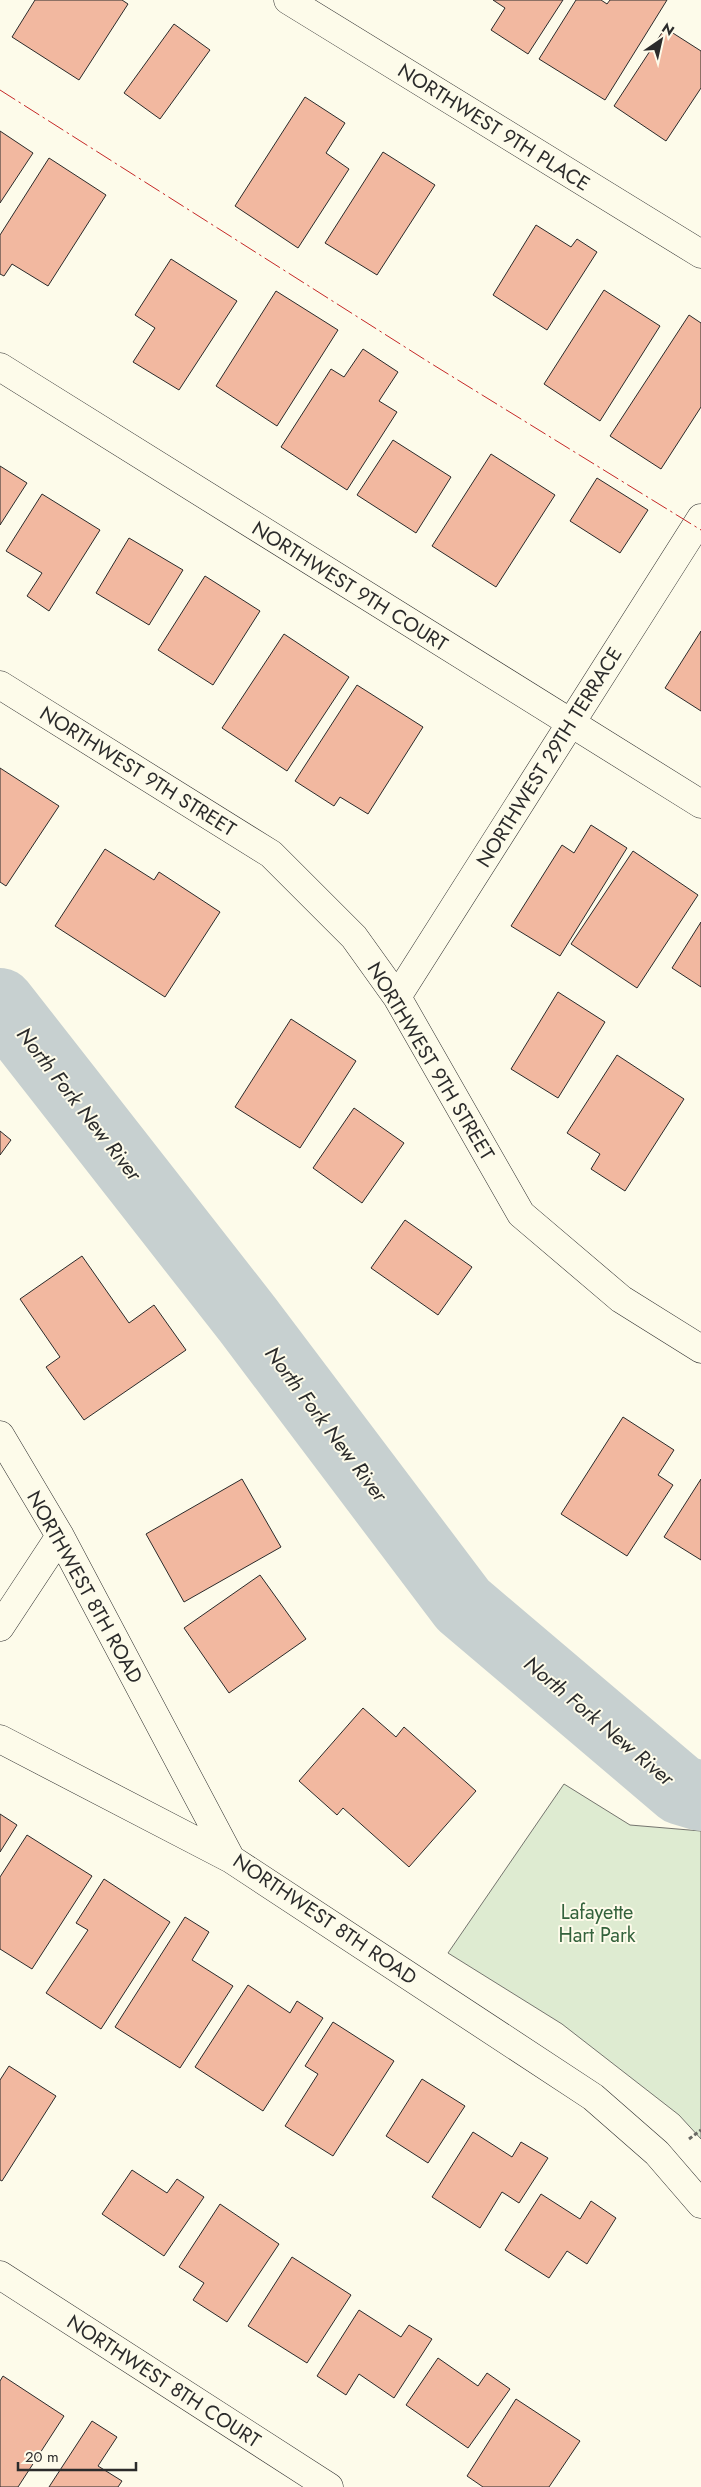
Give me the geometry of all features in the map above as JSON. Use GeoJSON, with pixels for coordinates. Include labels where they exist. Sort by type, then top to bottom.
{"type":"FeatureCollection","features":[{"type":"Feature","properties":{"kind":"street","name":"NORTHWEST 9TH PLACE"},"geometry":{"type":"LineString","coordinates":[[288,0],[701,254]]}},
{"type":"Feature","properties":{"kind":"street","name":"NORTHWEST 9TH COURT"},"geometry":{"type":"LineString","coordinates":[[0,367],[701,804]]}},
{"type":"Feature","properties":{"kind":"street","name":"NORTHWEST 29TH TERRACE"},"geometry":{"type":"LineString","coordinates":[[397,997],[701,518]]}},
{"type":"Feature","properties":{"kind":"street","name":"NORTHWEST 9TH STREET"},"geometry":{"type":"LineString","coordinates":[[0,685],[271,854],[354,937],[397,997],[521,1214],[621,1299],[701,1349]]}},
{"type":"Feature","properties":{"kind":"street","name":"NORTHWEST 8TH ROAD"},"geometry":{"type":"LineString","coordinates":[[0,1435],[60,1536],[230,1859],[593,2098],[657,2153],[701,2204]]}},
{"type":"Feature","properties":{"kind":"street"},"geometry":{"type":"LineString","coordinates":[[0,1627],[60,1536]]}},
{"type":"Feature","properties":{"kind":"street"},"geometry":{"type":"LineString","coordinates":[[0,1739],[230,1859]]}},
{"type":"Feature","properties":{"kind":"street","name":"NORTHWEST 8TH COURT"},"geometry":{"type":"LineString","coordinates":[[0,2275],[329,2487]]}},
{"type":"Feature","properties":{"kind":"green space","name":"Lafayette Hart Park"},"geometry":{"type":"Polygon","coordinates":[[[564,1784],[630,1825],[701,1831],[701,2139],[679,2115],[562,2024],[448,1953],[564,1784]]]}},
{"type":"Feature","properties":{"kind":"building"},"geometry":{"type":"Polygon","coordinates":[[[35,0],[122,0],[128,4],[79,80],[12,37],[35,0]]]}},
{"type":"Feature","properties":{"kind":"building"},"geometry":{"type":"Polygon","coordinates":[[[493,0],[563,0],[528,54],[491,30],[505,8],[493,0]]]}},
{"type":"Feature","properties":{"kind":"building"},"geometry":{"type":"Polygon","coordinates":[[[576,0],[601,0],[607,4],[610,0],[667,0],[605,100],[539,59],[576,0]]]}},
{"type":"Feature","properties":{"kind":"building"},"geometry":{"type":"Polygon","coordinates":[[[174,24],[210,50],[160,119],[124,93],[174,24]]]}},
{"type":"Feature","properties":{"kind":"building"},"geometry":{"type":"Polygon","coordinates":[[[665,28],[701,51],[701,88],[666,141],[614,106],[665,28]]]}},
{"type":"Feature","properties":{"kind":"building"},"geometry":{"type":"Polygon","coordinates":[[[305,97],[345,123],[326,153],[349,169],[298,248],[235,206],[305,97]]]}},
{"type":"Feature","properties":{"kind":"building"},"geometry":{"type":"Polygon","coordinates":[[[0,131],[33,153],[0,203],[0,131]]]}},
{"type":"Feature","properties":{"kind":"building"},"geometry":{"type":"Polygon","coordinates":[[[383,152],[435,185],[377,275],[325,243],[383,152]]]}},
{"type":"Feature","properties":{"kind":"building"},"geometry":{"type":"Polygon","coordinates":[[[49,158],[106,195],[48,286],[12,264],[4,276],[0,274],[0,235],[49,158]]]}},
{"type":"Feature","properties":{"kind":"building"},"geometry":{"type":"Polygon","coordinates":[[[536,225],[571,247],[577,239],[597,252],[547,330],[493,295],[536,225]]]}},
{"type":"Feature","properties":{"kind":"building"},"geometry":{"type":"Polygon","coordinates":[[[171,259],[237,301],[179,390],[133,362],[155,328],[135,315],[171,259]]]}},
{"type":"Feature","properties":{"kind":"building"},"geometry":{"type":"Polygon","coordinates":[[[604,290],[660,326],[600,421],[544,384],[604,290]]]}},
{"type":"Feature","properties":{"kind":"building"},"geometry":{"type":"Polygon","coordinates":[[[276,291],[338,330],[277,426],[216,386],[276,291]]]}},
{"type":"Feature","properties":{"kind":"building"},"geometry":{"type":"Polygon","coordinates":[[[689,315],[701,323],[701,407],[661,469],[610,436],[689,315]]]}},
{"type":"Feature","properties":{"kind":"building"},"geometry":{"type":"Polygon","coordinates":[[[363,349],[398,372],[379,401],[397,412],[347,490],[281,447],[331,369],[344,377],[363,349]]]}},
{"type":"Feature","properties":{"kind":"building"},"geometry":{"type":"Polygon","coordinates":[[[393,440],[451,477],[416,533],[357,495],[393,440]]]}},
{"type":"Feature","properties":{"kind":"building"},"geometry":{"type":"Polygon","coordinates":[[[491,454],[555,495],[496,587],[432,546],[491,454]]]}},
{"type":"Feature","properties":{"kind":"building"},"geometry":{"type":"Polygon","coordinates":[[[0,466],[27,483],[0,525],[0,466]]]}},
{"type":"Feature","properties":{"kind":"building"},"geometry":{"type":"Polygon","coordinates":[[[597,478],[648,510],[620,553],[570,521],[597,478]]]}},
{"type":"Feature","properties":{"kind":"building"},"geometry":{"type":"Polygon","coordinates":[[[42,494],[100,530],[49,611],[27,596],[42,573],[6,551],[42,494]]]}},
{"type":"Feature","properties":{"kind":"building"},"geometry":{"type":"Polygon","coordinates":[[[129,538],[183,570],[149,625],[96,593],[129,538]]]}},
{"type":"Feature","properties":{"kind":"building"},"geometry":{"type":"Polygon","coordinates":[[[205,576],[260,611],[213,685],[158,650],[205,576]]]}},
{"type":"Feature","properties":{"kind":"building"},"geometry":{"type":"Polygon","coordinates":[[[701,631],[701,711],[665,688],[701,631]]]}},
{"type":"Feature","properties":{"kind":"building"},"geometry":{"type":"Polygon","coordinates":[[[284,634],[349,677],[287,771],[222,728],[284,634]]]}},
{"type":"Feature","properties":{"kind":"building"},"geometry":{"type":"Polygon","coordinates":[[[357,685],[423,727],[368,814],[340,797],[334,806],[295,781],[357,685]]]}},
{"type":"Feature","properties":{"kind":"building"},"geometry":{"type":"Polygon","coordinates":[[[0,768],[59,806],[6,886],[0,882],[0,768]]]}},
{"type":"Feature","properties":{"kind":"building"},"geometry":{"type":"Polygon","coordinates":[[[591,825],[627,848],[560,956],[511,926],[562,845],[574,853],[591,825]]]}},
{"type":"Feature","properties":{"kind":"building"},"geometry":{"type":"Polygon","coordinates":[[[105,849],[154,880],[159,872],[220,912],[165,997],[55,926],[105,849]]]}},
{"type":"Feature","properties":{"kind":"building"},"geometry":{"type":"Polygon","coordinates":[[[633,851],[698,895],[637,988],[571,944],[633,851]]]}},
{"type":"Feature","properties":{"kind":"building"},"geometry":{"type":"Polygon","coordinates":[[[701,922],[701,987],[672,968],[701,922]]]}},
{"type":"Feature","properties":{"kind":"building"},"geometry":{"type":"Polygon","coordinates":[[[558,992],[605,1022],[558,1098],[511,1069],[558,992]]]}},
{"type":"Feature","properties":{"kind":"building"},"geometry":{"type":"Polygon","coordinates":[[[291,1019],[356,1061],[300,1148],[235,1107],[291,1019]]]}},
{"type":"Feature","properties":{"kind":"building"},"geometry":{"type":"Polygon","coordinates":[[[617,1055],[684,1099],[625,1191],[591,1169],[600,1154],[567,1133],[617,1055]]]}},
{"type":"Feature","properties":{"kind":"building"},"geometry":{"type":"Polygon","coordinates":[[[354,1108],[404,1143],[362,1203],[313,1168],[354,1108]]]}},
{"type":"Feature","properties":{"kind":"building"},"geometry":{"type":"Polygon","coordinates":[[[0,1131],[11,1140],[0,1155],[0,1131]]]}},
{"type":"Feature","properties":{"kind":"building"},"geometry":{"type":"Polygon","coordinates":[[[405,1220],[472,1267],[438,1315],[371,1268],[405,1220]]]}},
{"type":"Feature","properties":{"kind":"building"},"geometry":{"type":"Polygon","coordinates":[[[82,1256],[129,1323],[154,1305],[186,1350],[84,1420],[46,1367],[60,1357],[20,1299],[82,1256]]]}},
{"type":"Feature","properties":{"kind":"building"},"geometry":{"type":"Polygon","coordinates":[[[623,1417],[674,1450],[658,1475],[673,1485],[627,1556],[561,1514],[623,1417]]]}},
{"type":"Feature","properties":{"kind":"building"},"geometry":{"type":"Polygon","coordinates":[[[242,1479],[281,1547],[184,1602],[146,1534],[242,1479]]]}},
{"type":"Feature","properties":{"kind":"building"},"geometry":{"type":"Polygon","coordinates":[[[701,1479],[701,1560],[664,1537],[701,1479]]]}},
{"type":"Feature","properties":{"kind":"building"},"geometry":{"type":"Polygon","coordinates":[[[260,1575],[306,1639],[229,1693],[184,1628],[260,1575]]]}},
{"type":"Feature","properties":{"kind":"building"},"geometry":{"type":"Polygon","coordinates":[[[363,1708],[396,1737],[404,1727],[476,1791],[409,1867],[343,1808],[337,1815],[299,1781],[363,1708]]]}},
{"type":"Feature","properties":{"kind":"building"},"geometry":{"type":"Polygon","coordinates":[[[0,1814],[17,1825],[0,1852],[0,1814]]]}},
{"type":"Feature","properties":{"kind":"building"},"geometry":{"type":"Polygon","coordinates":[[[27,1835],[92,1876],[32,1969],[0,1949],[0,1877],[27,1835]]]}},
{"type":"Feature","properties":{"kind":"building"},"geometry":{"type":"Polygon","coordinates":[[[104,1879],[170,1922],[101,2029],[46,1993],[88,1930],[76,1923],[104,1879]]]}},
{"type":"Feature","properties":{"kind":"building"},"geometry":{"type":"Polygon","coordinates":[[[185,1917],[209,1932],[192,1960],[233,1986],[180,2068],[115,2027],[185,1917]]]}},
{"type":"Feature","properties":{"kind":"building"},"geometry":{"type":"Polygon","coordinates":[[[248,1985],[290,2013],[297,2001],[323,2018],[263,2111],[195,2067],[248,1985]]]}},
{"type":"Feature","properties":{"kind":"building"},"geometry":{"type":"Polygon","coordinates":[[[333,2022],[394,2061],[333,2156],[285,2126],[318,2074],[305,2066],[333,2022]]]}},
{"type":"Feature","properties":{"kind":"building"},"geometry":{"type":"Polygon","coordinates":[[[9,2066],[56,2096],[2,2181],[0,2180],[0,2080],[9,2066]]]}},
{"type":"Feature","properties":{"kind":"building"},"geometry":{"type":"Polygon","coordinates":[[[422,2079],[465,2106],[428,2163],[386,2136],[422,2079]]]}},
{"type":"Feature","properties":{"kind":"building"},"geometry":{"type":"Polygon","coordinates":[[[473,2132],[512,2157],[521,2142],[548,2158],[519,2203],[502,2192],[480,2228],[432,2197],[473,2132]]]}},
{"type":"Feature","properties":{"kind":"building"},"geometry":{"type":"Polygon","coordinates":[[[132,2170],[167,2193],[177,2179],[204,2197],[164,2256],[102,2214],[132,2170]]]}},
{"type":"Feature","properties":{"kind":"building"},"geometry":{"type":"Polygon","coordinates":[[[541,2194],[580,2219],[591,2201],[616,2218],[587,2264],[567,2251],[549,2278],[505,2250],[541,2194]]]}},
{"type":"Feature","properties":{"kind":"building"},"geometry":{"type":"Polygon","coordinates":[[[220,2204],[279,2244],[227,2322],[193,2300],[204,2283],[179,2267],[220,2204]]]}},
{"type":"Feature","properties":{"kind":"building"},"geometry":{"type":"Polygon","coordinates":[[[292,2257],[351,2295],[307,2363],[248,2326],[292,2257]]]}},
{"type":"Feature","properties":{"kind":"building"},"geometry":{"type":"Polygon","coordinates":[[[359,2310],[401,2337],[409,2325],[432,2339],[394,2398],[359,2374],[346,2395],[317,2376],[359,2310]]]}},
{"type":"Feature","properties":{"kind":"building"},"geometry":{"type":"Polygon","coordinates":[[[438,2358],[478,2386],[487,2373],[510,2389],[468,2448],[406,2405],[438,2358]]]}},
{"type":"Feature","properties":{"kind":"building"},"geometry":{"type":"Polygon","coordinates":[[[3,2376],[64,2416],[18,2487],[0,2487],[0,2381],[3,2376]]]}},
{"type":"Feature","properties":{"kind":"building"},"geometry":{"type":"Polygon","coordinates":[[[516,2399],[580,2441],[549,2487],[483,2487],[467,2476],[516,2399]]]}},
{"type":"Feature","properties":{"kind":"building"},"geometry":{"type":"Polygon","coordinates":[[[92,2421],[117,2437],[98,2466],[122,2481],[118,2487],[49,2487],[92,2421]]]}},
{"type":"Feature","properties":{"kind":"waterway","name":"North Fork New River"},"geometry":{"type":"LineString","coordinates":[[0,1003],[248,1320],[463,1605],[681,1790],[701,1796]]}},
{"type":"Feature","properties":{"kind":"power"},"geometry":{"type":"LineString","coordinates":[[0,90],[427,361],[701,530]]}}]}
